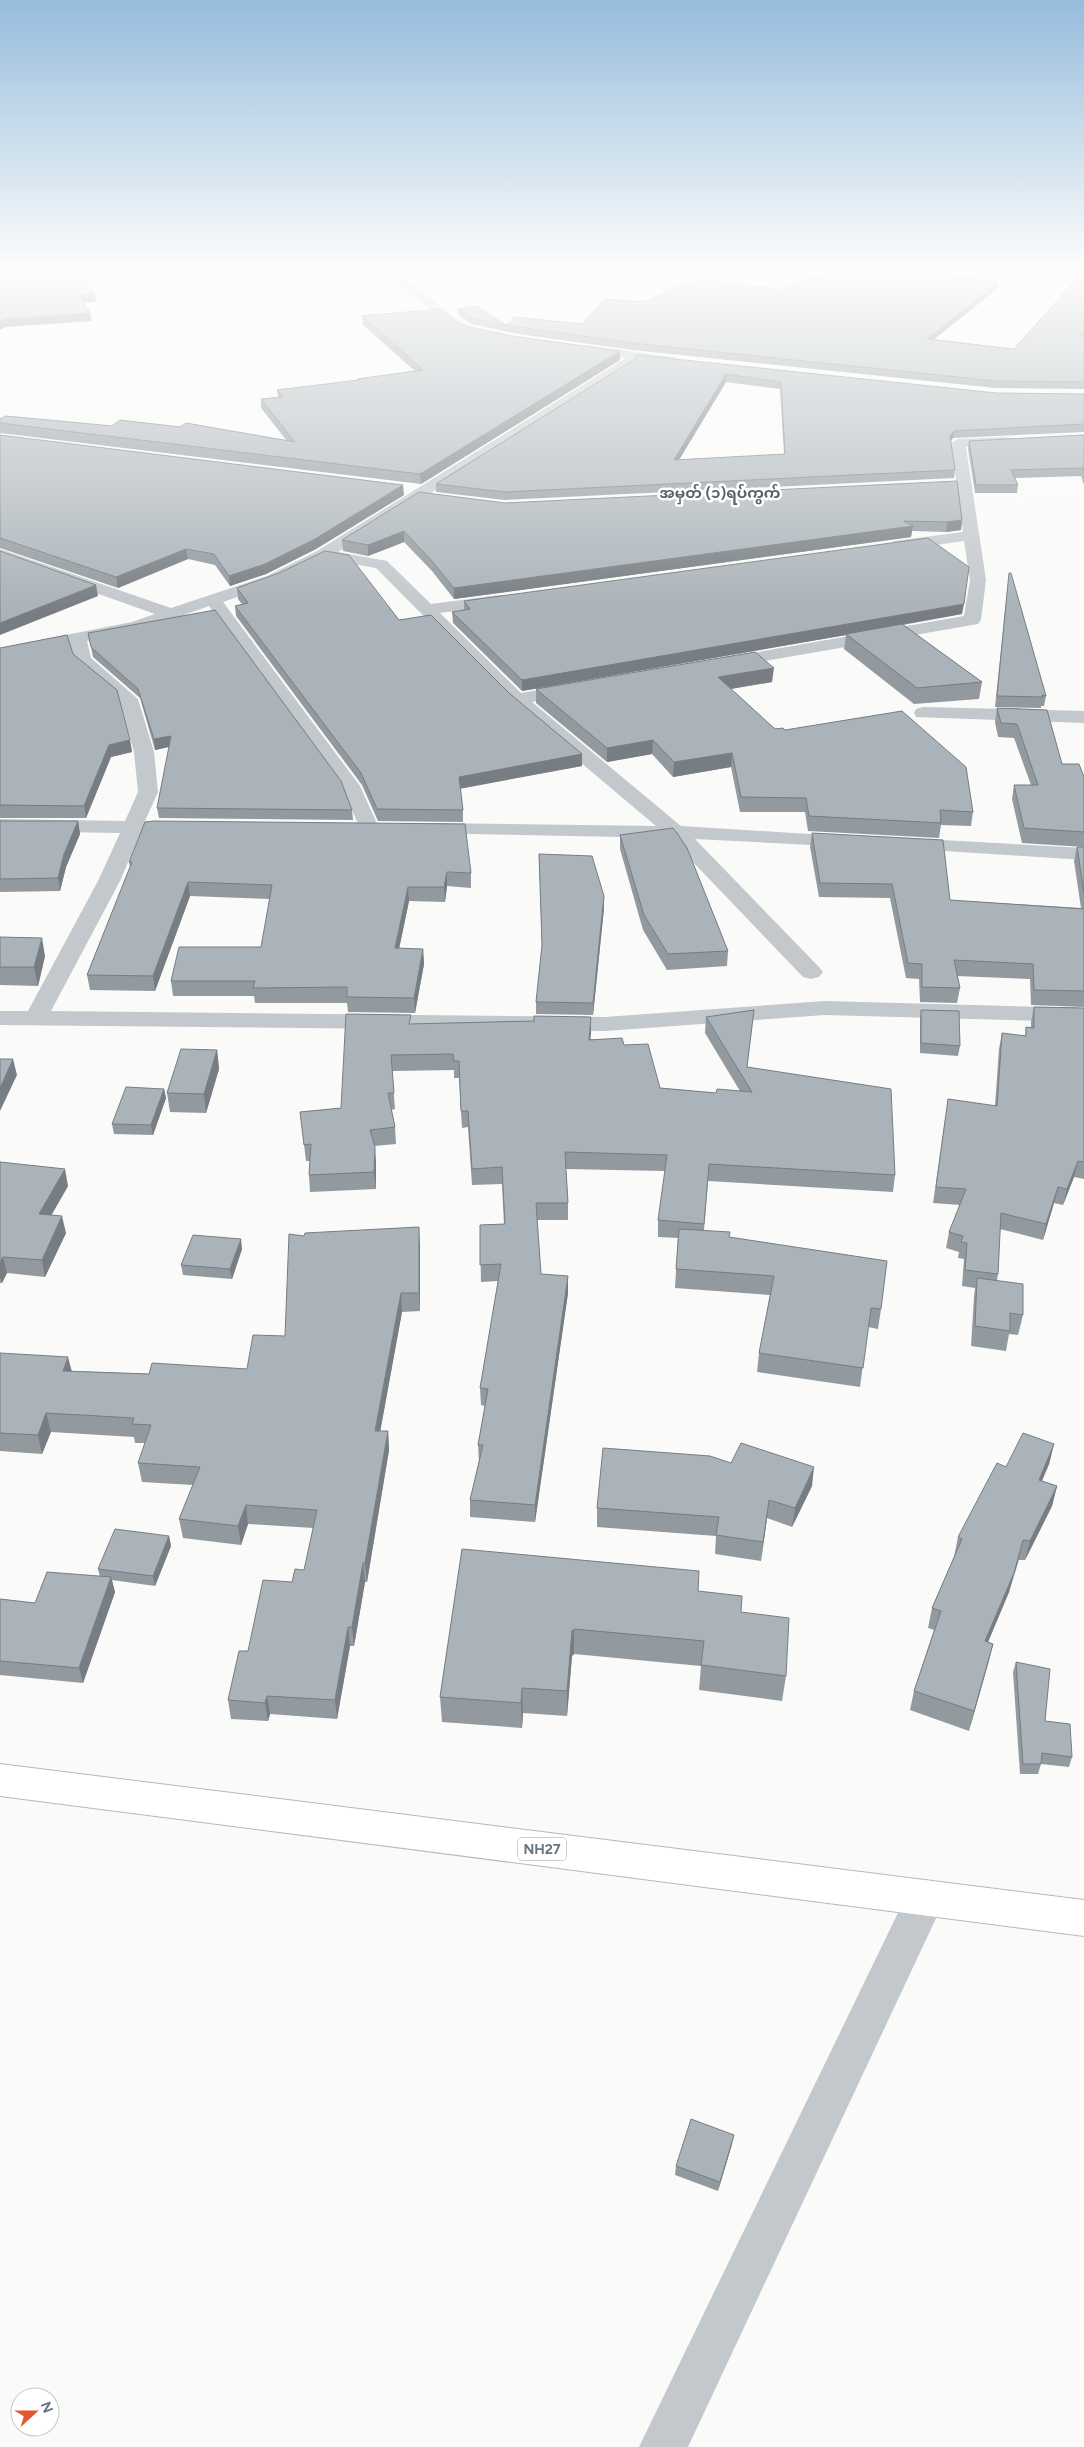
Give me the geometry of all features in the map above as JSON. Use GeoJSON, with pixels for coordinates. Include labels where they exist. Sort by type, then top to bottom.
{"type":"FeatureCollection","features":[{"type":"Feature","properties":{"kind":"highway","name":"NH27"},"geometry":{"type":"LineString","coordinates":[[0,1780],[1084,1918]]}},
{"type":"Feature","properties":{"kind":"street"},"geometry":{"type":"LineString","coordinates":[[0,653],[136,626],[273,579],[323,554],[595,383]]}},
{"type":"Feature","properties":{"kind":"street"},"geometry":{"type":"LineString","coordinates":[[711,665],[972,620],[978,580],[958,443],[1026,440]]}},
{"type":"Feature","properties":{"kind":"street"},"geometry":{"type":"LineString","coordinates":[[945,485],[965,484]]}},
{"type":"Feature","properties":{"kind":"street"},"geometry":{"type":"LineString","coordinates":[[883,547],[972,535]]}},
{"type":"Feature","properties":{"kind":"street"},"geometry":{"type":"LineString","coordinates":[[0,554],[171,614]]}},
{"type":"Feature","properties":{"kind":"street"},"geometry":{"type":"LineString","coordinates":[[323,554],[381,564],[517,699],[676,832],[811,972]]}},
{"type":"Feature","properties":{"kind":"street"},"geometry":{"type":"LineString","coordinates":[[427,610],[516,598]]}},
{"type":"Feature","properties":{"kind":"street"},"geometry":{"type":"LineString","coordinates":[[213,600],[353,790],[379,829],[676,832],[1084,854]]}},
{"type":"Feature","properties":{"kind":"street"},"geometry":{"type":"LineString","coordinates":[[36,1018],[109,881],[148,792],[144,752],[129,699],[82,660],[78,638]]}},
{"type":"Feature","properties":{"kind":"street"},"geometry":{"type":"LineString","coordinates":[[517,699],[595,685]]}},
{"type":"Feature","properties":{"kind":"street"},"geometry":{"type":"LineString","coordinates":[[922,713],[1084,717]]}},
{"type":"Feature","properties":{"kind":"street"},"geometry":{"type":"LineString","coordinates":[[0,825],[202,828]]}},
{"type":"Feature","properties":{"kind":"street"},"geometry":{"type":"LineString","coordinates":[[0,1018],[605,1024],[825,1008],[1084,1015]]}},
{"type":"Feature","properties":{"kind":"street"},"geometry":{"type":"LineString","coordinates":[[662,2447],[926,1897]]}},
{"type":"Feature","properties":{"kind":"building"},"geometry":{"type":"Polygon","coordinates":[[[333,383],[568,383],[420,474],[0,423],[0,419],[6,416],[112,426],[120,420],[180,427],[186,423],[295,442],[261,399],[283,397],[277,390],[333,383]]]}},
{"type":"Feature","properties":{"kind":"building"},"geometry":{"type":"Polygon","coordinates":[[[596,383],[720,383],[674,460],[785,454],[781,383],[903,383],[996,393],[1084,394],[1084,424],[954,431],[950,436],[955,470],[505,492],[436,484],[596,383]]]}},
{"type":"Feature","properties":{"kind":"building"},"geometry":{"type":"Polygon","coordinates":[[[0,435],[403,485],[315,539],[265,564],[229,576],[214,554],[186,549],[116,577],[0,538],[0,435]]]}},
{"type":"Feature","properties":{"kind":"building"},"geometry":{"type":"Polygon","coordinates":[[[1084,435],[1084,473],[1083,468],[1011,470],[1018,485],[976,485],[969,441],[1084,435]]]}},
{"type":"Feature","properties":{"kind":"building"},"geometry":{"type":"Polygon","coordinates":[[[957,481],[962,520],[947,522],[904,521],[913,526],[454,588],[404,531],[368,545],[342,540],[419,492],[505,503],[957,481]]]}},
{"type":"Feature","properties":{"kind":"building"},"geometry":{"type":"Polygon","coordinates":[[[928,538],[969,567],[964,604],[522,680],[452,612],[470,609],[464,601],[928,538]]]}},
{"type":"Feature","properties":{"kind":"building"},"geometry":{"type":"Polygon","coordinates":[[[0,551],[96,585],[0,623],[0,551]]]}},
{"type":"Feature","properties":{"kind":"building"},"geometry":{"type":"Polygon","coordinates":[[[325,551],[349,555],[399,620],[431,615],[509,693],[582,754],[459,777],[463,810],[377,809],[361,773],[235,606],[248,603],[237,588],[279,573],[325,551]]]}},
{"type":"Feature","properties":{"kind":"building"},"geometry":{"type":"Polygon","coordinates":[[[1009,573],[1011,573],[1046,696],[1042,695],[1043,697],[997,696],[1009,573]]]}},
{"type":"Feature","properties":{"kind":"building"},"geometry":{"type":"Polygon","coordinates":[[[215,610],[341,781],[352,810],[157,808],[171,736],[154,739],[138,689],[91,647],[88,633],[215,610]]]}},
{"type":"Feature","properties":{"kind":"building"},"geometry":{"type":"Polygon","coordinates":[[[902,624],[982,682],[917,688],[846,634],[902,624]]]}},
{"type":"Feature","properties":{"kind":"building"},"geometry":{"type":"Polygon","coordinates":[[[67,635],[73,654],[117,690],[130,740],[109,745],[84,806],[0,805],[0,648],[67,635]]]}},
{"type":"Feature","properties":{"kind":"building"},"geometry":{"type":"Polygon","coordinates":[[[755,652],[774,668],[718,677],[775,729],[783,728],[785,730],[902,711],[966,767],[973,812],[940,810],[941,823],[809,816],[806,798],[741,797],[732,753],[674,762],[653,740],[607,748],[536,689],[755,652]]]}},
{"type":"Feature","properties":{"kind":"building"},"geometry":{"type":"Polygon","coordinates":[[[997,708],[1047,710],[1062,764],[1079,764],[1084,777],[1084,832],[1024,828],[1014,785],[1038,785],[1017,724],[1001,723],[997,708]]]}},
{"type":"Feature","properties":{"kind":"building"},"geometry":{"type":"Polygon","coordinates":[[[0,821],[78,821],[64,854],[58,878],[0,879],[0,821]]]}},
{"type":"Feature","properties":{"kind":"building"},"geometry":{"type":"Polygon","coordinates":[[[145,822],[465,824],[471,873],[447,872],[444,887],[408,887],[395,948],[423,949],[414,998],[347,997],[347,987],[253,988],[255,981],[171,981],[179,947],[261,947],[272,885],[188,882],[153,976],[87,975],[132,862],[129,862],[145,822]]]}},
{"type":"Feature","properties":{"kind":"building"},"geometry":{"type":"Polygon","coordinates":[[[673,828],[687,848],[728,951],[668,954],[644,915],[620,835],[673,828]]]}},
{"type":"Feature","properties":{"kind":"building"},"geometry":{"type":"Polygon","coordinates":[[[812,833],[943,840],[950,900],[1084,909],[1084,991],[1034,990],[1033,964],[954,960],[960,988],[922,987],[922,964],[908,963],[892,884],[820,883],[812,833]]]}},
{"type":"Feature","properties":{"kind":"building"},"geometry":{"type":"Polygon","coordinates":[[[1077,847],[1084,847],[1084,893],[1077,847]]]}},
{"type":"Feature","properties":{"kind":"building"},"geometry":{"type":"Polygon","coordinates":[[[539,854],[592,856],[604,896],[593,1003],[536,1002],[542,945],[539,854]]]}},
{"type":"Feature","properties":{"kind":"building"},"geometry":{"type":"Polygon","coordinates":[[[0,937],[42,938],[34,967],[0,967],[0,937]]]}},
{"type":"Feature","properties":{"kind":"building"},"geometry":{"type":"Polygon","coordinates":[[[1034,1007],[1084,1008],[1084,1162],[1078,1161],[1067,1189],[1058,1187],[1046,1224],[1001,1213],[998,1274],[965,1270],[967,1243],[961,1242],[963,1236],[949,1232],[966,1189],[936,1187],[948,1099],[997,1106],[1002,1033],[1026,1036],[1026,1027],[1034,1028],[1034,1007]]]}},
{"type":"Feature","properties":{"kind":"building"},"geometry":{"type":"Polygon","coordinates":[[[754,1010],[747,1067],[891,1089],[895,1175],[709,1164],[704,1224],[658,1220],[667,1155],[565,1152],[568,1203],[536,1203],[541,1274],[568,1276],[535,1505],[470,1500],[483,1445],[478,1445],[488,1389],[480,1388],[501,1264],[480,1265],[480,1225],[505,1224],[502,1167],[472,1169],[468,1111],[461,1111],[459,1061],[454,1061],[453,1054],[391,1055],[394,1093],[388,1093],[395,1127],[370,1130],[375,1147],[374,1172],[309,1175],[311,1144],[304,1145],[300,1112],[341,1108],[346,1014],[411,1015],[409,1024],[534,1021],[534,1016],[591,1017],[589,1040],[622,1038],[624,1045],[648,1044],[660,1088],[716,1093],[717,1089],[752,1092],[706,1017],[754,1010]]]}},
{"type":"Feature","properties":{"kind":"building"},"geometry":{"type":"Polygon","coordinates":[[[921,1010],[959,1011],[960,1046],[921,1043],[921,1010]]]}},
{"type":"Feature","properties":{"kind":"building"},"geometry":{"type":"Polygon","coordinates":[[[181,1049],[217,1050],[204,1094],[167,1093],[181,1049]]]}},
{"type":"Feature","properties":{"kind":"building"},"geometry":{"type":"Polygon","coordinates":[[[0,1059],[13,1059],[0,1088],[0,1059]]]}},
{"type":"Feature","properties":{"kind":"building"},"geometry":{"type":"Polygon","coordinates":[[[126,1087],[164,1089],[151,1125],[112,1124],[126,1087]]]}},
{"type":"Feature","properties":{"kind":"building"},"geometry":{"type":"Polygon","coordinates":[[[0,1162],[65,1169],[39,1214],[62,1216],[42,1260],[3,1257],[0,1262],[0,1162]]]}},
{"type":"Feature","properties":{"kind":"building"},"geometry":{"type":"Polygon","coordinates":[[[419,1227],[419,1293],[401,1293],[375,1431],[388,1431],[365,1563],[363,1563],[352,1627],[348,1627],[335,1700],[267,1696],[265,1703],[228,1700],[239,1651],[248,1651],[263,1580],[292,1582],[295,1569],[304,1570],[317,1510],[246,1505],[238,1526],[179,1519],[200,1467],[138,1463],[151,1425],[132,1424],[134,1418],[46,1413],[38,1435],[0,1433],[0,1353],[68,1357],[63,1371],[149,1374],[152,1363],[247,1369],[253,1335],[285,1336],[289,1234],[304,1236],[305,1233],[419,1227]]]}},
{"type":"Feature","properties":{"kind":"building"},"geometry":{"type":"Polygon","coordinates":[[[679,1229],[730,1232],[729,1237],[887,1261],[881,1309],[871,1308],[863,1368],[759,1353],[774,1276],[676,1269],[679,1229]]]}},
{"type":"Feature","properties":{"kind":"building"},"geometry":{"type":"Polygon","coordinates":[[[193,1235],[241,1239],[230,1269],[181,1265],[193,1235]]]}},
{"type":"Feature","properties":{"kind":"building"},"geometry":{"type":"Polygon","coordinates":[[[977,1278],[1023,1284],[1023,1315],[1010,1313],[1010,1331],[975,1326],[977,1278]]]}},
{"type":"Feature","properties":{"kind":"building"},"geometry":{"type":"Polygon","coordinates":[[[1023,1433],[1054,1444],[1039,1480],[1057,1486],[1030,1541],[1023,1540],[1014,1573],[985,1641],[993,1644],[974,1711],[914,1691],[941,1611],[932,1608],[962,1539],[958,1537],[997,1463],[1006,1467],[1023,1433]]]}},
{"type":"Feature","properties":{"kind":"building"},"geometry":{"type":"Polygon","coordinates":[[[741,1443],[814,1467],[795,1508],[769,1500],[763,1542],[716,1535],[719,1517],[597,1508],[603,1448],[710,1456],[731,1463],[741,1443]]]}},
{"type":"Feature","properties":{"kind":"building"},"geometry":{"type":"Polygon","coordinates":[[[115,1529],[169,1536],[153,1576],[98,1569],[115,1529]]]}},
{"type":"Feature","properties":{"kind":"building"},"geometry":{"type":"Polygon","coordinates":[[[462,1549],[699,1571],[698,1591],[742,1596],[741,1612],[789,1618],[786,1676],[701,1665],[704,1641],[574,1629],[572,1631],[567,1691],[522,1688],[521,1703],[440,1697],[462,1549]]]}},
{"type":"Feature","properties":{"kind":"building"},"geometry":{"type":"Polygon","coordinates":[[[47,1572],[111,1577],[79,1668],[0,1661],[0,1599],[35,1603],[47,1572]]]}},
{"type":"Feature","properties":{"kind":"building"},"geometry":{"type":"Polygon","coordinates":[[[1016,1662],[1050,1669],[1045,1721],[1070,1724],[1072,1757],[1042,1753],[1041,1764],[1023,1764],[1016,1662]]]}},
{"type":"Feature","properties":{"kind":"building"},"geometry":{"type":"Polygon","coordinates":[[[691,2119],[734,2135],[720,2182],[676,2166],[691,2119]]]}},
{"type":"Feature","properties":{"kind":"district","name":"အမှတ် (၁)ရပ်ကွက်"},"geometry":{"type":"Point","coordinates":[720,493]}}]}
